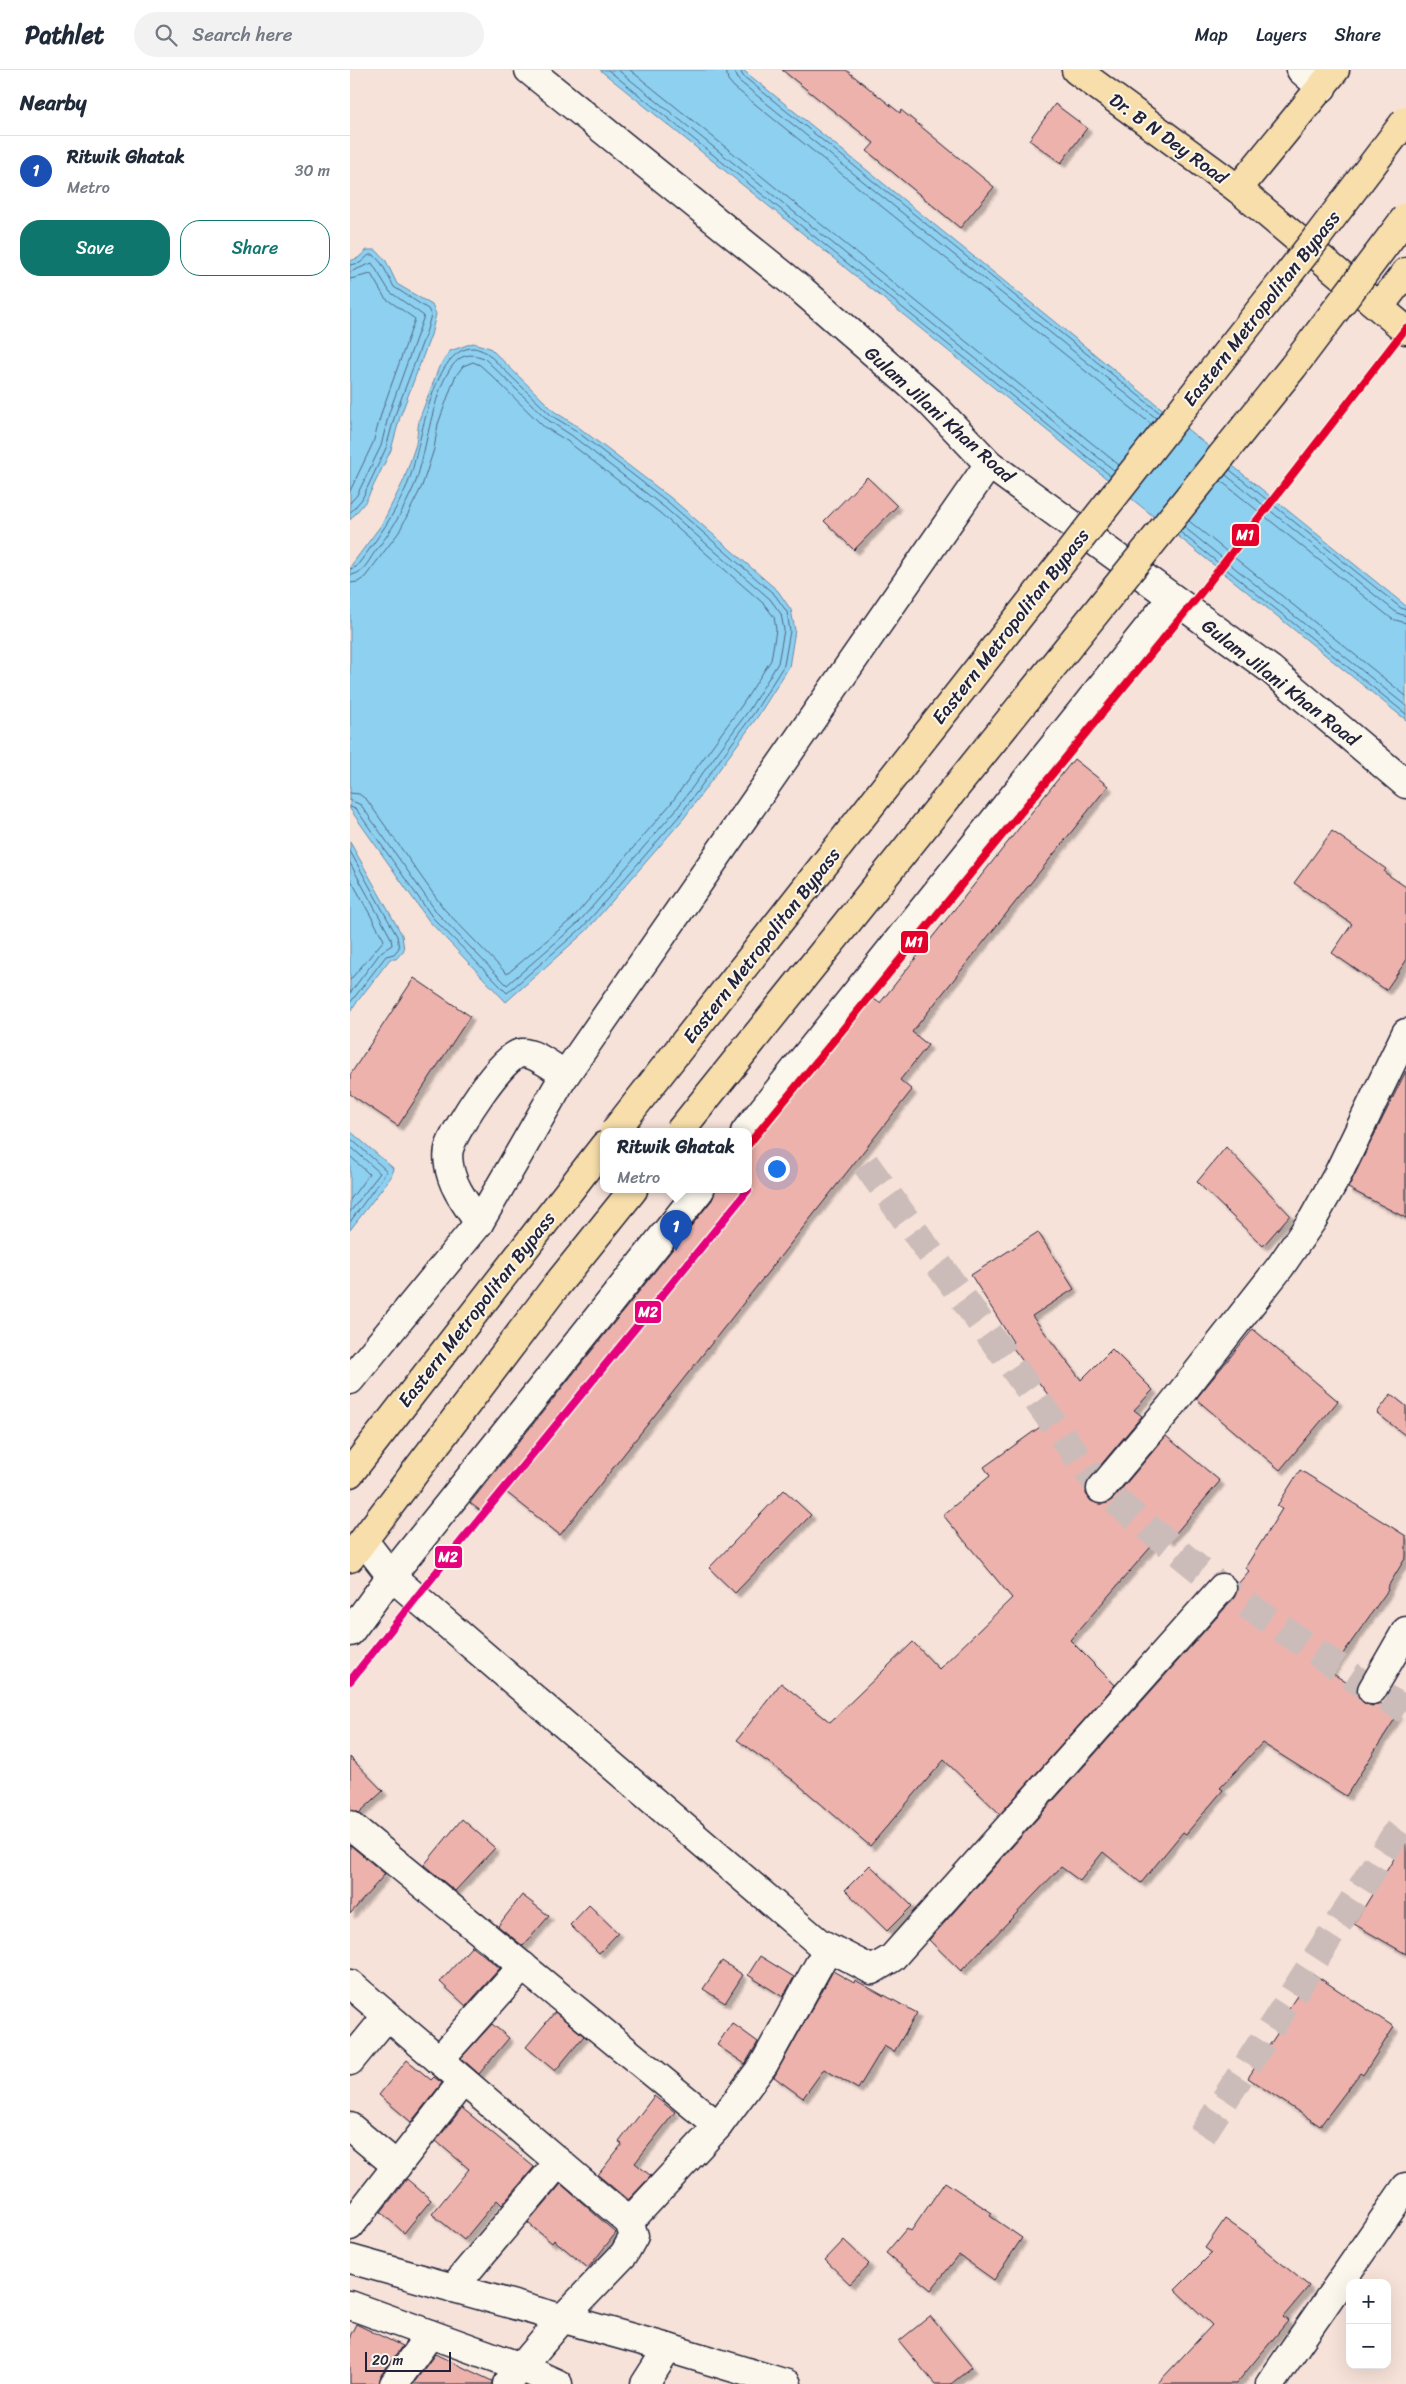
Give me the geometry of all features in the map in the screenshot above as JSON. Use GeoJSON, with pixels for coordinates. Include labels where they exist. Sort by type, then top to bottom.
{"type":"FeatureCollection","features":[{"type":"Feature","properties":{"kind":"main road","name":"Dr. B N Dey Road"},"geometry":{"type":"LineString","coordinates":[[1076,70],[1238,188],[1380,306],[1406,330]]}},
{"type":"Feature","properties":{"kind":"main road"},"geometry":{"type":"LineString","coordinates":[[1238,188],[1328,79]]}},
{"type":"Feature","properties":{"kind":"main road","name":"Eastern Metropolitan Bypass"},"geometry":{"type":"LineString","coordinates":[[617,1128],[1312,244],[1406,120]]}},
{"type":"Feature","properties":{"kind":"main road"},"geometry":{"type":"LineString","coordinates":[[682,1128],[1287,375],[1406,217]]}},
{"type":"Feature","properties":{"kind":"main road"},"geometry":{"type":"LineString","coordinates":[[1380,306],[1406,272]]}},
{"type":"Feature","properties":{"kind":"main road","name":"Eastern Metropolitan Bypass"},"geometry":{"type":"LineString","coordinates":[[350,1473],[600,1151]]}},
{"type":"Feature","properties":{"kind":"main road"},"geometry":{"type":"LineString","coordinates":[[357,1550],[556,1286],[631,1193]]}},
{"type":"Feature","properties":{"kind":"street","name":"Gulam Jilani Khan Road"},"geometry":{"type":"LineString","coordinates":[[529,70],[803,291],[929,401],[990,464],[1270,669],[1406,784]]}},
{"type":"Feature","properties":{"kind":"street"},"geometry":{"type":"LineString","coordinates":[[1301,70],[1328,79]]}},
{"type":"Feature","properties":{"kind":"street"},"geometry":{"type":"LineString","coordinates":[[350,1380],[479,1222],[565,1074],[990,464]]}},
{"type":"Feature","properties":{"kind":"street"},"geometry":{"type":"LineString","coordinates":[[748,1128],[1172,598]]}},
{"type":"Feature","properties":{"kind":"street"},"geometry":{"type":"LineString","coordinates":[[1100,1489],[1177,1398],[1280,1267],[1313,1219],[1406,1033]]}},
{"type":"Feature","properties":{"kind":"street"},"geometry":{"type":"LineString","coordinates":[[479,1222],[454,1184],[449,1165],[449,1148],[456,1131],[492,1079],[513,1054],[522,1053],[565,1074]]}},
{"type":"Feature","properties":{"kind":"street"},"geometry":{"type":"LineString","coordinates":[[350,1632],[391,1576],[698,1193]]}},
{"type":"Feature","properties":{"kind":"street"},"geometry":{"type":"LineString","coordinates":[[357,1550],[391,1576],[818,1942],[872,1970],[892,1958],[1222,1588]]}},
{"type":"Feature","properties":{"kind":"street"},"geometry":{"type":"LineString","coordinates":[[1372,1690],[1406,1631]]}},
{"type":"Feature","properties":{"kind":"street"},"geometry":{"type":"LineString","coordinates":[[350,1824],[718,2126]]}},
{"type":"Feature","properties":{"kind":"street"},"geometry":{"type":"LineString","coordinates":[[629,2222],[718,2126],[764,2064],[828,1948]]}},
{"type":"Feature","properties":{"kind":"street"},"geometry":{"type":"LineString","coordinates":[[439,2060],[523,1966]]}},
{"type":"Feature","properties":{"kind":"street"},"geometry":{"type":"LineString","coordinates":[[350,1984],[629,2222],[634,2236],[624,2254],[563,2318],[514,2376]]}},
{"type":"Feature","properties":{"kind":"street"},"geometry":{"type":"LineString","coordinates":[[350,2061],[387,2016]]}},
{"type":"Feature","properties":{"kind":"street"},"geometry":{"type":"LineString","coordinates":[[350,2226],[463,2081]]}},
{"type":"Feature","properties":{"kind":"street"},"geometry":{"type":"LineString","coordinates":[[350,2127],[397,2166]]}},
{"type":"Feature","properties":{"kind":"street"},"geometry":{"type":"LineString","coordinates":[[453,2288],[558,2162]]}},
{"type":"Feature","properties":{"kind":"street"},"geometry":{"type":"LineString","coordinates":[[1279,2381],[1406,2188]]}},
{"type":"Feature","properties":{"kind":"street"},"geometry":{"type":"LineString","coordinates":[[350,2259],[668,2348],[787,2384]]}},
{"type":"Feature","properties":{"kind":"street"},"geometry":{"type":"LineString","coordinates":[[350,2304],[430,2334],[514,2376],[558,2384]]}},
{"type":"Feature","properties":{"kind":"street"},"geometry":{"type":"LineString","coordinates":[[394,2384],[430,2334]]}},
{"type":"Feature","properties":{"kind":"street"},"geometry":{"type":"LineString","coordinates":[[645,2384],[668,2348]]}},
{"type":"Feature","properties":{"kind":"water"},"geometry":{"type":"Polygon","coordinates":[[[600,70],[743,70],[1406,606],[1406,720],[600,70]]]}},
{"type":"Feature","properties":{"kind":"water"},"geometry":{"type":"Polygon","coordinates":[[[367,250],[376,250],[386,261],[397,284],[432,305],[436,314],[431,335],[400,417],[391,450],[366,501],[350,520],[350,261],[358,258],[367,250]]]}},
{"type":"Feature","properties":{"kind":"water"},"geometry":{"type":"Polygon","coordinates":[[[473,343],[490,348],[555,412],[577,426],[671,498],[778,591],[791,610],[795,630],[789,667],[758,716],[684,818],[586,931],[506,1002],[429,921],[350,809],[350,567],[382,524],[404,480],[416,444],[419,420],[439,367],[450,351],[473,343]]]}},
{"type":"Feature","properties":{"kind":"water"},"geometry":{"type":"Polygon","coordinates":[[[350,842],[402,935],[404,950],[396,959],[390,959],[350,1011],[350,842]]]}},
{"type":"Feature","properties":{"kind":"water"},"geometry":{"type":"Polygon","coordinates":[[[350,1131],[393,1168],[391,1177],[350,1230],[350,1131]]]}},
{"type":"Feature","properties":{"kind":"building"},"geometry":{"type":"Polygon","coordinates":[[[782,70],[846,70],[900,113],[901,110],[994,187],[960,228],[867,151],[874,143],[782,70]]]}},
{"type":"Feature","properties":{"kind":"building"},"geometry":{"type":"Polygon","coordinates":[[[1055,104],[1087,128],[1061,163],[1029,140],[1055,104]]]}},
{"type":"Feature","properties":{"kind":"building"},"geometry":{"type":"Polygon","coordinates":[[[867,477],[897,506],[854,550],[824,521],[867,477]]]}},
{"type":"Feature","properties":{"kind":"building"},"geometry":{"type":"Polygon","coordinates":[[[1074,759],[1108,786],[912,1032],[928,1045],[900,1080],[912,1090],[560,1535],[501,1488],[482,1512],[470,1503],[712,1200],[714,1193],[752,1193],[752,1145],[757,1142],[872,998],[880,1003],[1074,759]]]}},
{"type":"Feature","properties":{"kind":"building"},"geometry":{"type":"Polygon","coordinates":[[[1332,831],[1386,869],[1384,872],[1406,887],[1406,961],[1386,990],[1332,953],[1352,924],[1294,883],[1332,831]]]}},
{"type":"Feature","properties":{"kind":"building"},"geometry":{"type":"Polygon","coordinates":[[[414,978],[470,1016],[398,1126],[350,1094],[350,1075],[414,978]]]}},
{"type":"Feature","properties":{"kind":"building"},"geometry":{"type":"Polygon","coordinates":[[[1406,1071],[1406,1218],[1348,1188],[1406,1071]]]}},
{"type":"Feature","properties":{"kind":"building"},"geometry":{"type":"Polygon","coordinates":[[[1226,1147],[1290,1215],[1263,1246],[1197,1182],[1226,1147]]]}},
{"type":"Feature","properties":{"kind":"building"},"geometry":{"type":"Polygon","coordinates":[[[1038,1232],[1074,1289],[1032,1316],[1081,1380],[1112,1349],[1153,1390],[1134,1410],[1142,1416],[1089,1479],[1086,1486],[1086,1494],[1091,1501],[1099,1504],[1107,1503],[1113,1499],[1166,1436],[1220,1481],[1170,1540],[1163,1533],[1070,1640],[1115,1685],[1000,1814],[944,1760],[870,1846],[793,1780],[737,1740],[781,1683],[830,1722],[913,1642],[939,1669],[1012,1598],[943,1515],[990,1476],[984,1467],[1061,1412],[1010,1344],[1013,1342],[971,1275],[1038,1232]]]}},
{"type":"Feature","properties":{"kind":"building"},"geometry":{"type":"Polygon","coordinates":[[[1253,1329],[1338,1401],[1280,1470],[1196,1399],[1253,1329]]]}},
{"type":"Feature","properties":{"kind":"building"},"geometry":{"type":"Polygon","coordinates":[[[1391,1394],[1406,1406],[1406,1436],[1377,1413],[1391,1394]]]}},
{"type":"Feature","properties":{"kind":"building"},"geometry":{"type":"Polygon","coordinates":[[[1300,1470],[1406,1536],[1406,1557],[1387,1588],[1388,1590],[1330,1672],[1357,1689],[1358,1697],[1364,1703],[1372,1706],[1380,1703],[1398,1714],[1346,1796],[1262,1743],[1220,1788],[1223,1790],[1186,1834],[1183,1832],[1141,1883],[1103,1852],[1080,1881],[1061,1867],[961,1971],[929,1940],[1234,1598],[1237,1592],[1237,1585],[1249,1571],[1245,1568],[1282,1509],[1277,1506],[1300,1470]]]}},
{"type":"Feature","properties":{"kind":"building"},"geometry":{"type":"Polygon","coordinates":[[[784,1490],[811,1515],[735,1593],[709,1568],[784,1490]]]}},
{"type":"Feature","properties":{"kind":"building"},"geometry":{"type":"Polygon","coordinates":[[[350,1757],[383,1791],[359,1813],[350,1810],[350,1757]]]}},
{"type":"Feature","properties":{"kind":"building"},"geometry":{"type":"Polygon","coordinates":[[[462,1819],[495,1848],[455,1891],[424,1865],[462,1819]]]}},
{"type":"Feature","properties":{"kind":"building"},"geometry":{"type":"Polygon","coordinates":[[[1406,1839],[1406,1954],[1354,1924],[1406,1839]]]}},
{"type":"Feature","properties":{"kind":"building"},"geometry":{"type":"Polygon","coordinates":[[[350,1845],[385,1874],[350,1914],[350,1845]]]}},
{"type":"Feature","properties":{"kind":"building"},"geometry":{"type":"Polygon","coordinates":[[[870,1865],[912,1906],[887,1931],[845,1890],[870,1865]]]}},
{"type":"Feature","properties":{"kind":"building"},"geometry":{"type":"Polygon","coordinates":[[[522,1895],[549,1916],[523,1946],[498,1926],[522,1895]]]}},
{"type":"Feature","properties":{"kind":"building"},"geometry":{"type":"Polygon","coordinates":[[[589,1905],[618,1933],[599,1953],[570,1925],[589,1905]]]}},
{"type":"Feature","properties":{"kind":"building"},"geometry":{"type":"Polygon","coordinates":[[[472,1946],[500,1968],[466,2006],[440,1982],[472,1946]]]}},
{"type":"Feature","properties":{"kind":"building"},"geometry":{"type":"Polygon","coordinates":[[[760,1956],[794,1977],[783,1997],[748,1975],[760,1956]]]}},
{"type":"Feature","properties":{"kind":"building"},"geometry":{"type":"Polygon","coordinates":[[[722,1961],[743,1975],[725,2003],[703,1989],[722,1961]]]}},
{"type":"Feature","properties":{"kind":"building"},"geometry":{"type":"Polygon","coordinates":[[[833,1971],[854,1983],[855,1980],[917,2013],[894,2052],[884,2046],[858,2089],[824,2069],[803,2098],[774,2077],[833,1971]]]}},
{"type":"Feature","properties":{"kind":"building"},"geometry":{"type":"Polygon","coordinates":[[[1312,1973],[1394,2027],[1363,2075],[1360,2073],[1320,2126],[1248,2078],[1284,2023],[1281,2020],[1312,1973]]]}},
{"type":"Feature","properties":{"kind":"building"},"geometry":{"type":"Polygon","coordinates":[[[555,2012],[584,2036],[555,2071],[526,2047],[555,2012]]]}},
{"type":"Feature","properties":{"kind":"building"},"geometry":{"type":"Polygon","coordinates":[[[732,2023],[758,2042],[745,2064],[717,2045],[732,2023]]]}},
{"type":"Feature","properties":{"kind":"building"},"geometry":{"type":"Polygon","coordinates":[[[492,2024],[509,2038],[479,2074],[461,2058],[492,2024]]]}},
{"type":"Feature","properties":{"kind":"building"},"geometry":{"type":"Polygon","coordinates":[[[407,2060],[431,2080],[434,2077],[442,2083],[411,2122],[379,2095],[407,2060]]]}},
{"type":"Feature","properties":{"kind":"building"},"geometry":{"type":"Polygon","coordinates":[[[654,2096],[675,2112],[635,2163],[651,2176],[628,2200],[598,2175],[622,2144],[619,2142],[654,2096]]]}},
{"type":"Feature","properties":{"kind":"building"},"geometry":{"type":"Polygon","coordinates":[[[462,2108],[534,2167],[502,2205],[497,2200],[464,2240],[432,2214],[469,2169],[436,2141],[462,2108]]]}},
{"type":"Feature","properties":{"kind":"building"},"geometry":{"type":"Polygon","coordinates":[[[407,2179],[431,2200],[404,2233],[381,2212],[407,2179]]]}},
{"type":"Feature","properties":{"kind":"building"},"geometry":{"type":"Polygon","coordinates":[[[945,2182],[992,2213],[990,2216],[1022,2238],[994,2280],[959,2255],[931,2290],[886,2253],[907,2228],[911,2231],[945,2182]]]}},
{"type":"Feature","properties":{"kind":"building"},"geometry":{"type":"Polygon","coordinates":[[[561,2184],[616,2233],[588,2268],[554,2240],[552,2243],[528,2223],[561,2184]]]}},
{"type":"Feature","properties":{"kind":"building"},"geometry":{"type":"Polygon","coordinates":[[[1225,2219],[1256,2241],[1309,2286],[1283,2317],[1288,2321],[1236,2384],[1157,2384],[1212,2325],[1175,2290],[1212,2253],[1205,2248],[1225,2219]]]}},
{"type":"Feature","properties":{"kind":"building"},"geometry":{"type":"Polygon","coordinates":[[[844,2240],[869,2264],[850,2284],[825,2260],[844,2240]]]}},
{"type":"Feature","properties":{"kind":"building"},"geometry":{"type":"Polygon","coordinates":[[[930,2316],[972,2367],[951,2384],[935,2384],[899,2341],[930,2316]]]}},
{"type":"Feature","properties":{"kind":"building"},"geometry":{"type":"Polygon","coordinates":[[[356,2324],[402,2346],[381,2375],[379,2384],[350,2384],[350,2336],[356,2324]]]}},
{"type":"Feature","properties":{"kind":"building"},"geometry":{"type":"Polygon","coordinates":[[[435,2354],[492,2381],[492,2384],[413,2384],[435,2354]]]}},
{"type":"Feature","properties":{"kind":"tunnel"},"geometry":{"type":"LineString","coordinates":[[865,1163],[1101,1489],[1222,1588],[1372,1690],[1406,1710]]}},
{"type":"Feature","properties":{"kind":"tunnel"},"geometry":{"type":"LineString","coordinates":[[1202,2135],[1406,1818]]}},
{"type":"Feature","properties":{"kind":"transit line","name":"M1"},"geometry":{"type":"LineString","coordinates":[[752,1140],[1200,594],[1406,328]]}},
{"type":"Feature","properties":{"kind":"transit line","name":"M2"},"geometry":{"type":"LineString","coordinates":[[350,1681],[455,1549],[746,1193]]}},
{"type":"Feature","properties":{"kind":"place","name":"Ritwik Ghatak"},"geometry":{"type":"Point","coordinates":[676,1251]}}]}
